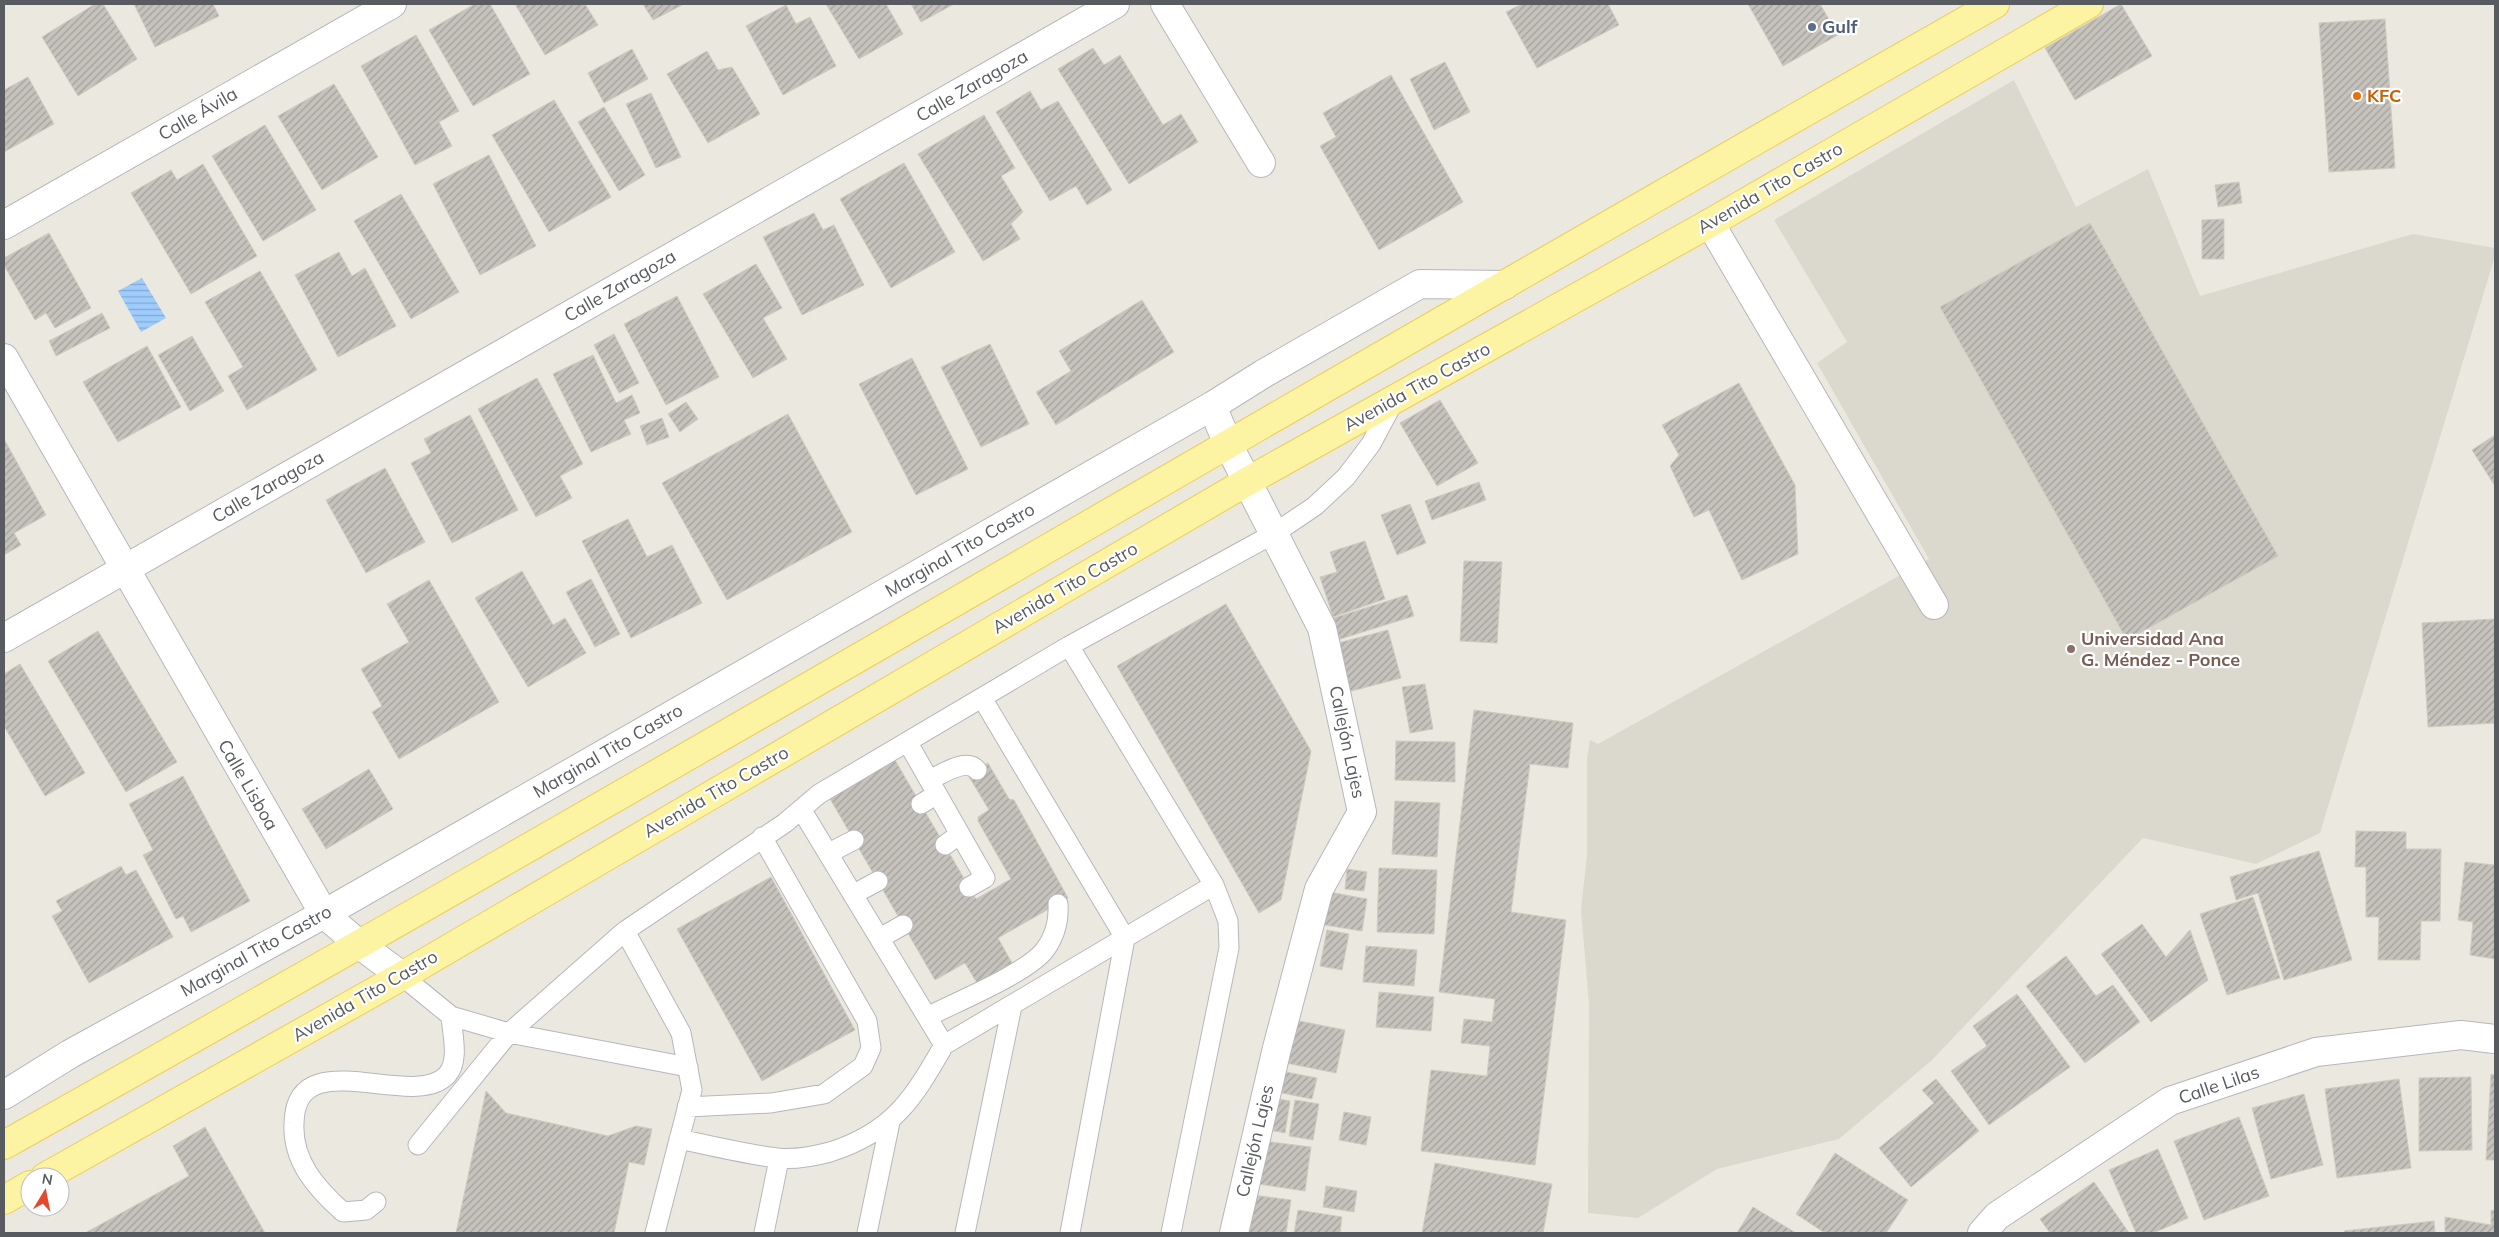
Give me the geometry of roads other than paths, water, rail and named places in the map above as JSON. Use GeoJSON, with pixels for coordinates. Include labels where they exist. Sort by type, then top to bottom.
{"type":"FeatureCollection","features":[{"type":"Feature","properties":{"kind":"main road"},"geometry":{"type":"LineString","coordinates":[[4,1144],[360,946],[1228,444],[1995,4]]}},
{"type":"Feature","properties":{"kind":"main road","name":"Avenida Tito Castro"},"geometry":{"type":"LineString","coordinates":[[63,1167],[402,976],[1248,481],[1710,223],[2089,4]]}},
{"type":"Feature","properties":{"kind":"main road"},"geometry":{"type":"LineString","coordinates":[[4,1200],[20,1191]]}},
{"type":"Feature","properties":{"kind":"street","name":"Calle Ávila"},"geometry":{"type":"LineString","coordinates":[[4,225],[392,4]]}},
{"type":"Feature","properties":{"kind":"street","name":"Calle Zaragoza"},"geometry":{"type":"LineString","coordinates":[[4,638],[1115,4]]}},
{"type":"Feature","properties":{"kind":"street"},"geometry":{"type":"LineString","coordinates":[[1165,4],[1261,163]]}},
{"type":"Feature","properties":{"kind":"street"},"geometry":{"type":"LineString","coordinates":[[1710,223],[1934,604]]}},
{"type":"Feature","properties":{"kind":"street","name":"Marginal Tito Castro"},"geometry":{"type":"LineString","coordinates":[[4,1095],[70,1054],[324,914],[1212,406],[1263,374],[1420,284],[1505,285]]}},
{"type":"Feature","properties":{"kind":"street"},"geometry":{"type":"LineString","coordinates":[[4,358],[124,570]]}},
{"type":"Feature","properties":{"kind":"street","name":"Callejón Lajes"},"geometry":{"type":"LineString","coordinates":[[1212,406],[1228,444],[1322,628],[1362,812],[1319,889],[1277,1048],[1234,1233]]}},
{"type":"Feature","properties":{"kind":"street","name":"Calle Lisboa"},"geometry":{"type":"LineString","coordinates":[[124,570],[324,914],[360,946],[402,976]]}},
{"type":"Feature","properties":{"kind":"street","name":"Calle Lilas"},"geometry":{"type":"LineString","coordinates":[[1982,1233],[1997,1216],[2170,1102],[2316,1052],[2461,1035],[2495,1039]]}},
{"type":"Feature","properties":{"kind":"lane"},"geometry":{"type":"LineString","coordinates":[[418,1145],[509,1033],[625,931],[762,837],[819,794],[1069,646],[1275,533],[1315,506],[1346,476],[1371,444],[1395,400]]}},
{"type":"Feature","properties":{"kind":"lane"},"geometry":{"type":"LineString","coordinates":[[1069,646],[1214,885],[1228,921],[1229,948],[1170,1233]]}},
{"type":"Feature","properties":{"kind":"lane"},"geometry":{"type":"LineString","coordinates":[[982,698],[1125,938],[1070,1233]]}},
{"type":"Feature","properties":{"kind":"lane"},"geometry":{"type":"LineString","coordinates":[[908,743],[933,787],[952,840],[985,878],[969,887]]}},
{"type":"Feature","properties":{"kind":"lane"},"geometry":{"type":"LineString","coordinates":[[921,804],[933,787],[960,766],[967,765],[977,770]]}},
{"type":"Feature","properties":{"kind":"lane"},"geometry":{"type":"LineString","coordinates":[[801,809],[944,1045]]}},
{"type":"Feature","properties":{"kind":"lane"},"geometry":{"type":"LineString","coordinates":[[687,1108],[771,1103],[824,1094],[864,1066],[871,1048],[867,1022],[762,837]]}},
{"type":"Feature","properties":{"kind":"lane"},"geometry":{"type":"LineString","coordinates":[[829,853],[854,840]]}},
{"type":"Feature","properties":{"kind":"lane"},"geometry":{"type":"LineString","coordinates":[[854,894],[878,881]]}},
{"type":"Feature","properties":{"kind":"lane"},"geometry":{"type":"LineString","coordinates":[[679,1139],[779,1159],[819,1155],[856,1144],[890,1122],[922,1084],[944,1045],[1214,885]]}},
{"type":"Feature","properties":{"kind":"lane"},"geometry":{"type":"LineString","coordinates":[[927,1017],[994,984],[1036,958],[1052,939],[1058,914],[1058,904]]}},
{"type":"Feature","properties":{"kind":"lane"},"geometry":{"type":"LineString","coordinates":[[880,938],[903,925]]}},
{"type":"Feature","properties":{"kind":"lane"},"geometry":{"type":"LineString","coordinates":[[625,931],[681,1034],[692,1090],[655,1233]]}},
{"type":"Feature","properties":{"kind":"lane"},"geometry":{"type":"LineString","coordinates":[[402,976],[451,1016],[509,1033],[688,1067]]}},
{"type":"Feature","properties":{"kind":"lane"},"geometry":{"type":"LineString","coordinates":[[965,1233],[1012,1006]]}},
{"type":"Feature","properties":{"kind":"lane"},"geometry":{"type":"LineString","coordinates":[[376,1202],[366,1210],[343,1212],[318,1189],[301,1161],[293,1136],[294,1114],[299,1098],[314,1086],[334,1080],[432,1085],[447,1075],[453,1065],[451,1016]]}},
{"type":"Feature","properties":{"kind":"lane"},"geometry":{"type":"LineString","coordinates":[[866,1233],[890,1122]]}},
{"type":"Feature","properties":{"kind":"lane"},"geometry":{"type":"LineString","coordinates":[[764,1233],[779,1159]]}},
{"type":"Feature","properties":{"kind":"water"},"geometry":{"type":"Polygon","coordinates":[[[142,278],[166,318],[141,332],[118,291],[142,278]]]}},
{"type":"Feature","properties":{"kind":"place","name":"Gulf"},"geometry":{"type":"Point","coordinates":[1812,27]}},
{"type":"Feature","properties":{"kind":"place","name":"KFC"},"geometry":{"type":"Point","coordinates":[2357,96]}},
{"type":"Feature","properties":{"kind":"place","name":"Universidad Ana G. Méndez - Ponce"},"geometry":{"type":"Point","coordinates":[2071,649]}}]}
